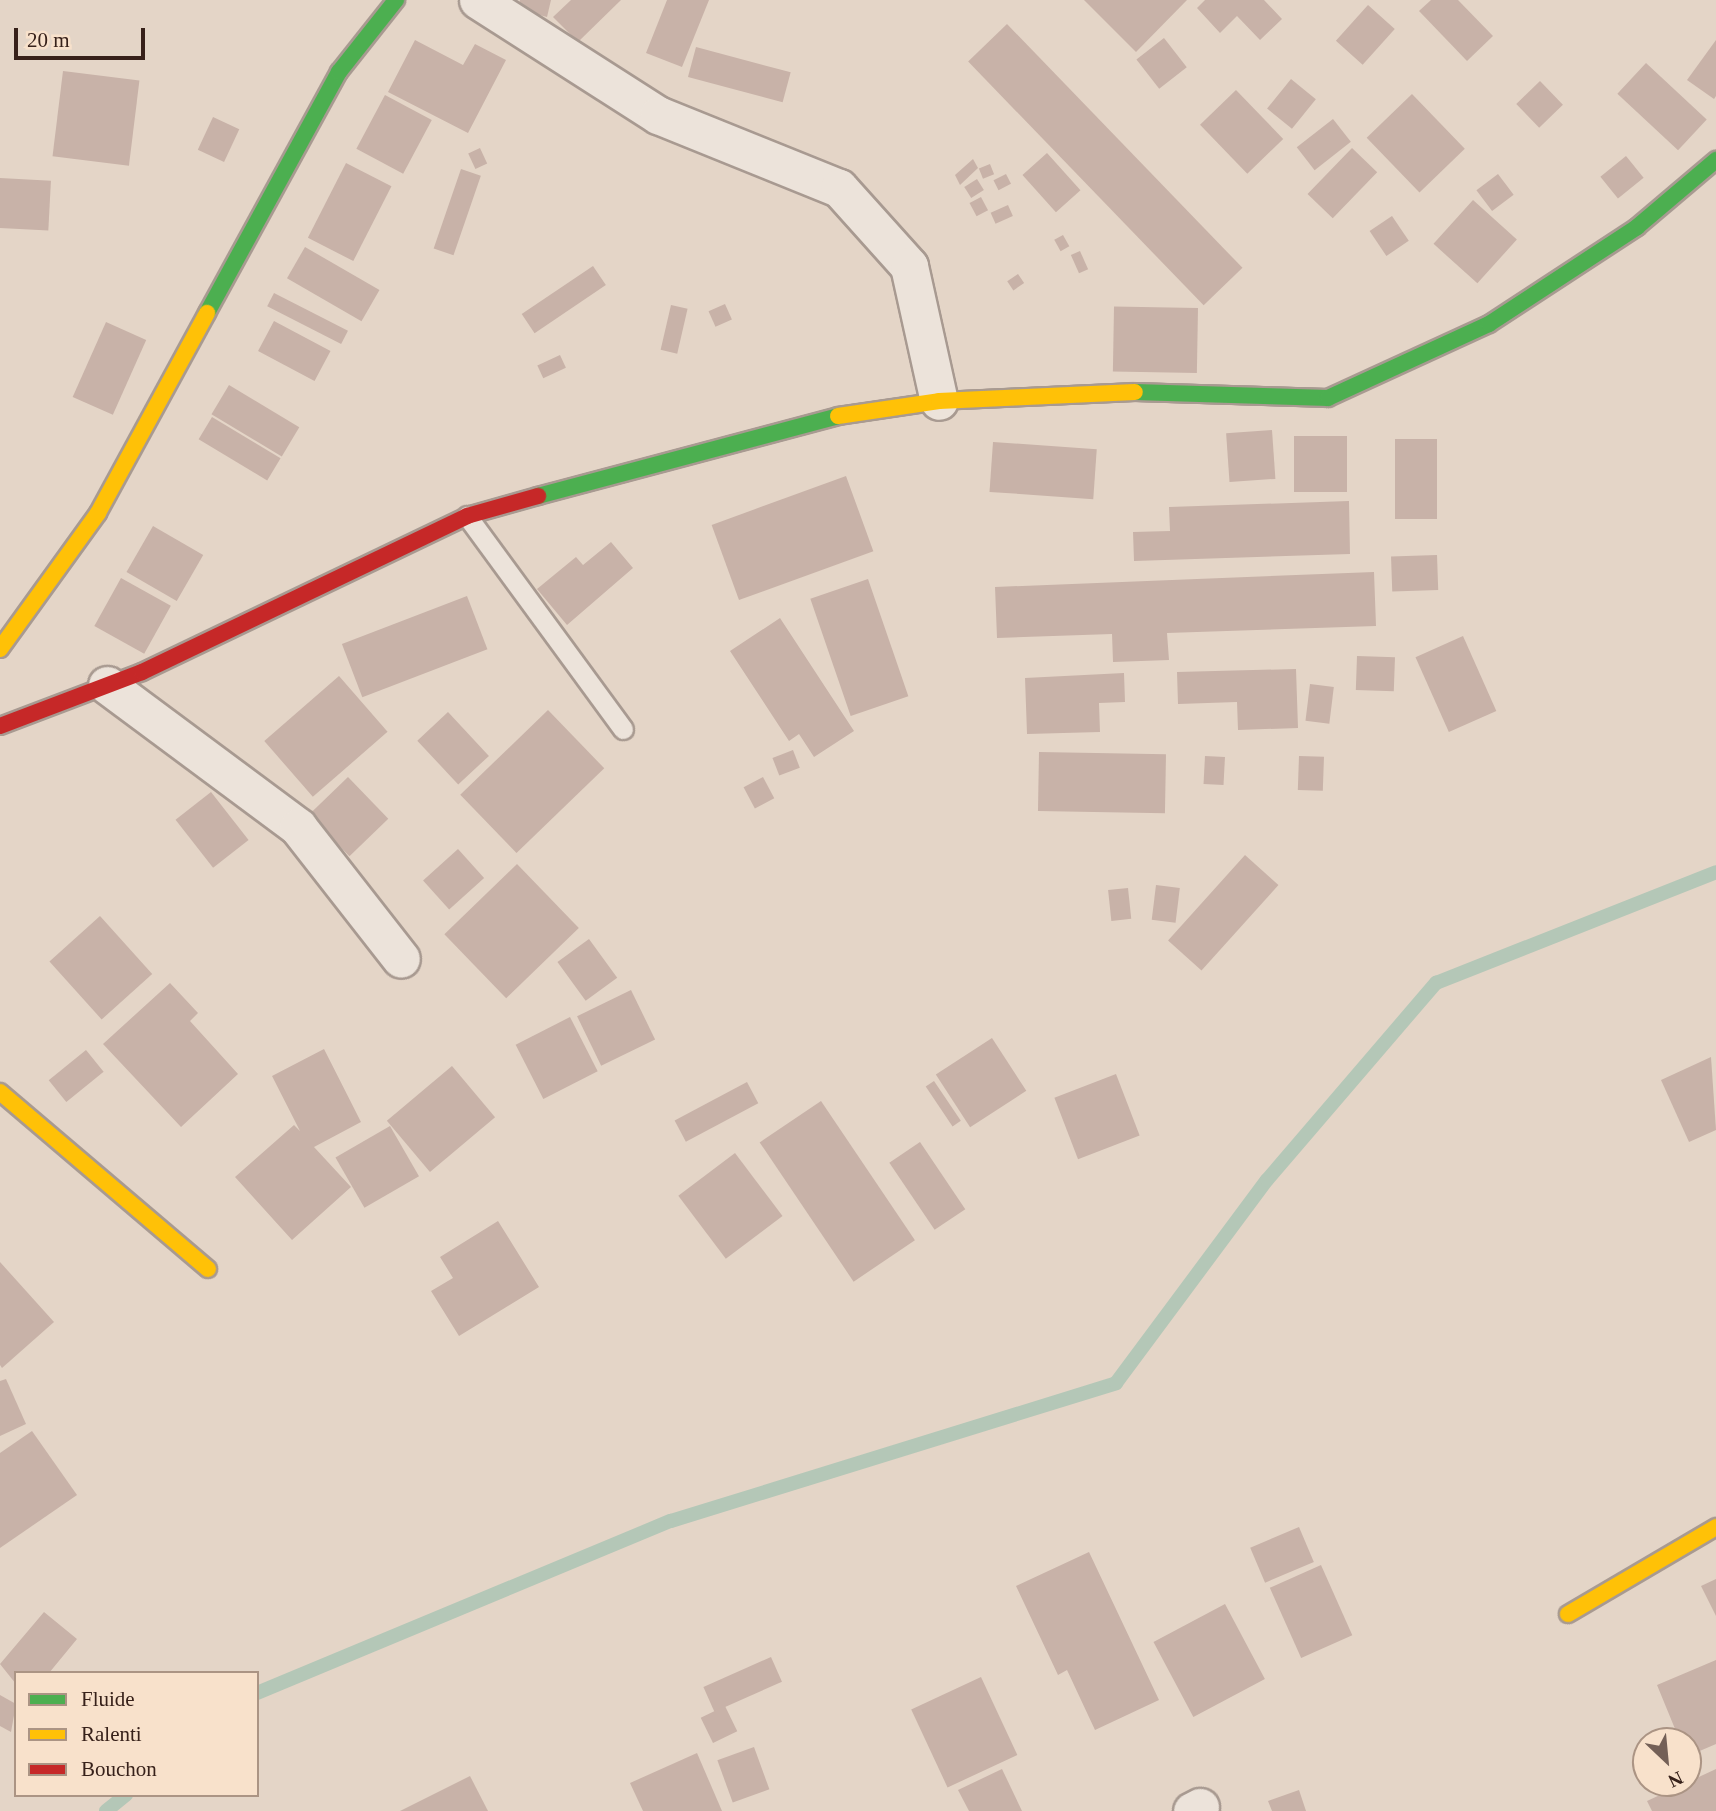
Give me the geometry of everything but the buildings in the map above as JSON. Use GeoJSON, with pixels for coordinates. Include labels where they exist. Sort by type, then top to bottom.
{"type":"FeatureCollection","features":[{"type":"Feature","properties":{"kind":"street"},"geometry":{"type":"LineString","coordinates":[[0,649],[98,513],[339,72],[396,0]]}},
{"type":"Feature","properties":{"kind":"street"},"geometry":{"type":"LineString","coordinates":[[478,0],[658,115],[839,188],[909,266],[939,401]]}},
{"type":"Feature","properties":{"kind":"street"},"geometry":{"type":"LineString","coordinates":[[0,726],[107,685],[467,516],[811,420],[939,401],[1094,391],[1328,398],[1489,324],[1637,227],[1716,160]]}},
{"type":"Feature","properties":{"kind":"street"},"geometry":{"type":"LineString","coordinates":[[107,685],[298,827],[401,959]]}},
{"type":"Feature","properties":{"kind":"street"},"geometry":{"type":"LineString","coordinates":[[0,1092],[40,1132],[208,1269]]}},
{"type":"Feature","properties":{"kind":"street"},"geometry":{"type":"LineString","coordinates":[[1568,1614],[1716,1527]]}},
{"type":"Feature","properties":{"kind":"lane"},"geometry":{"type":"LineString","coordinates":[[467,516],[623,729]]}},
{"type":"Feature","properties":{"kind":"waterway"},"geometry":{"type":"LineString","coordinates":[[259,1692],[671,1521],[1116,1383],[1267,1180],[1436,983],[1716,872]]}},
{"type":"Feature","properties":{"kind":"waterway"},"geometry":{"type":"LineString","coordinates":[[106,1811],[124,1797]]}},
{"type":"Feature","properties":{"kind":"traffic: fast"},"geometry":{"type":"LineString","coordinates":[[207,313],[339,72],[396,0]]}},
{"type":"Feature","properties":{"kind":"traffic: fast"},"geometry":{"type":"LineString","coordinates":[[1135,392],[1328,398],[1489,324],[1637,227],[1716,160]]}},
{"type":"Feature","properties":{"kind":"traffic: fast"},"geometry":{"type":"LineString","coordinates":[[538,496],[838,416]]}},
{"type":"Feature","properties":{"kind":"traffic: slow"},"geometry":{"type":"LineString","coordinates":[[0,649],[98,513],[207,313]]}},
{"type":"Feature","properties":{"kind":"traffic: slow"},"geometry":{"type":"LineString","coordinates":[[838,416],[939,401],[1135,392]]}},
{"type":"Feature","properties":{"kind":"traffic: slow"},"geometry":{"type":"LineString","coordinates":[[0,1092],[208,1269]]}},
{"type":"Feature","properties":{"kind":"traffic: slow"},"geometry":{"type":"LineString","coordinates":[[1568,1614],[1716,1527]]}},
{"type":"Feature","properties":{"kind":"traffic: jam"},"geometry":{"type":"LineString","coordinates":[[0,726],[142,672],[467,516],[538,496]]}}]}
